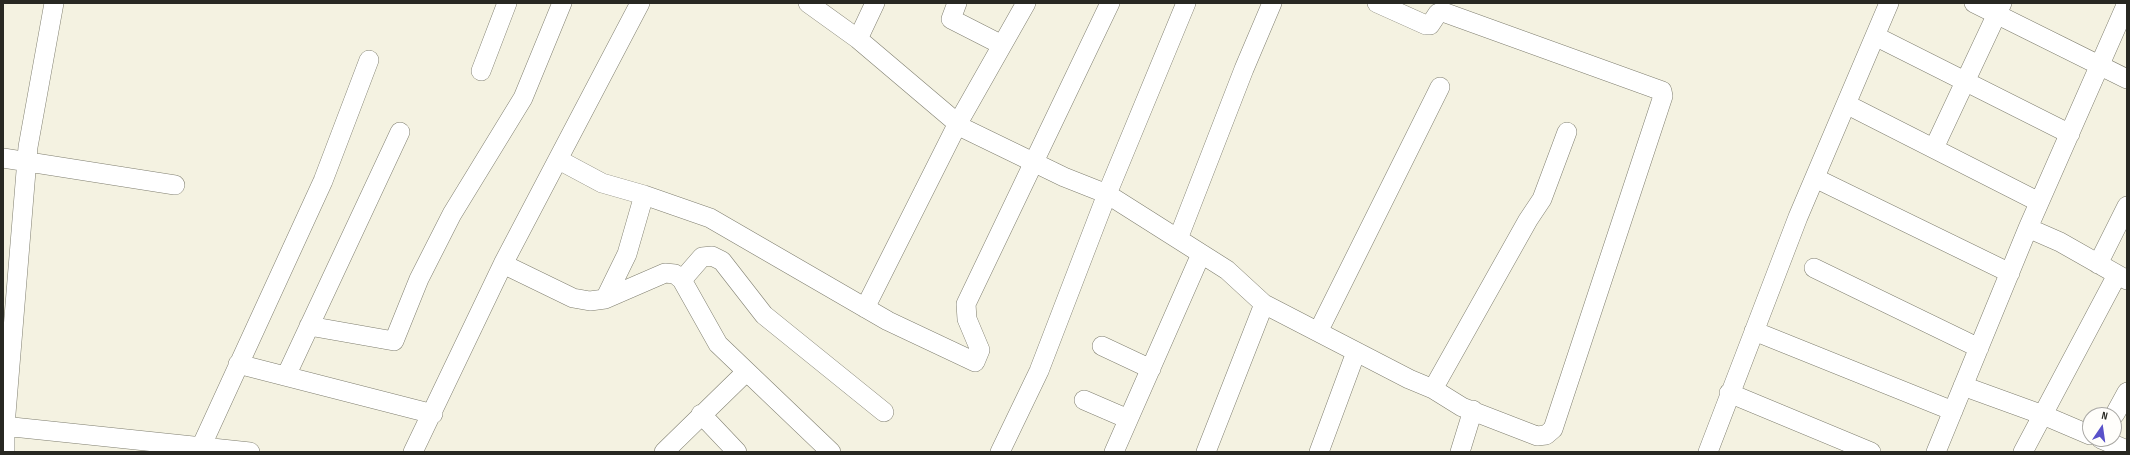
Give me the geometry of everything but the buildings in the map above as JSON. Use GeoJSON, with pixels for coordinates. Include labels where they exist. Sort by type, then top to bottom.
{"type":"FeatureCollection","features":[{"type":"Feature","properties":{"kind":"street"},"geometry":{"type":"LineString","coordinates":[[5,452],[4,426],[27,162],[54,3]]}},
{"type":"Feature","properties":{"kind":"street"},"geometry":{"type":"LineString","coordinates":[[481,71],[506,3]]}},
{"type":"Feature","properties":{"kind":"street"},"geometry":{"type":"LineString","coordinates":[[309,326],[394,341],[419,279],[452,214],[523,98],[562,3]]}},
{"type":"Feature","properties":{"kind":"street"},"geometry":{"type":"LineString","coordinates":[[413,452],[433,414],[503,264],[559,160],[640,3]]}},
{"type":"Feature","properties":{"kind":"street"},"geometry":{"type":"LineString","coordinates":[[808,3],[858,39],[963,128],[1034,162],[1107,194],[1227,270],[1264,304],[1409,379],[1433,389],[1462,407],[1537,436],[1546,436],[1553,429],[1663,96],[1662,91],[1443,12],[1438,13],[1430,25],[1426,25],[1377,3]]}},
{"type":"Feature","properties":{"kind":"street"},"geometry":{"type":"LineString","coordinates":[[858,39],[875,3]]}},
{"type":"Feature","properties":{"kind":"street"},"geometry":{"type":"LineString","coordinates":[[957,3],[950,19],[1002,45]]}},
{"type":"Feature","properties":{"kind":"street"},"geometry":{"type":"LineString","coordinates":[[865,308],[958,123],[1026,3]]}},
{"type":"Feature","properties":{"kind":"street"},"geometry":{"type":"LineString","coordinates":[[559,160],[602,183],[644,195],[710,218],[888,321],[975,362],[980,350],[967,319],[966,304],[1110,3]]}},
{"type":"Feature","properties":{"kind":"street"},"geometry":{"type":"LineString","coordinates":[[1000,452],[1039,371],[1107,194],[1186,3]]}},
{"type":"Feature","properties":{"kind":"street"},"geometry":{"type":"LineString","coordinates":[[1178,239],[1244,69],[1272,3]]}},
{"type":"Feature","properties":{"kind":"street"},"geometry":{"type":"LineString","coordinates":[[1708,452],[1815,178],[1889,3]]}},
{"type":"Feature","properties":{"kind":"street"},"geometry":{"type":"LineString","coordinates":[[1974,3],[1999,8],[2127,79]]}},
{"type":"Feature","properties":{"kind":"street"},"geometry":{"type":"LineString","coordinates":[[1940,451],[1953,411],[2028,228],[2127,3]]}},
{"type":"Feature","properties":{"kind":"street"},"geometry":{"type":"LineString","coordinates":[[1934,148],[1999,8]]}},
{"type":"Feature","properties":{"kind":"street"},"geometry":{"type":"LineString","coordinates":[[1875,36],[2070,134]]}},
{"type":"Feature","properties":{"kind":"street"},"geometry":{"type":"LineString","coordinates":[[201,447],[323,181],[368,60]]}},
{"type":"Feature","properties":{"kind":"street"},"geometry":{"type":"LineString","coordinates":[[1318,332],[1440,87]]}},
{"type":"Feature","properties":{"kind":"street"},"geometry":{"type":"LineString","coordinates":[[1846,104],[2039,202]]}},
{"type":"Feature","properties":{"kind":"street"},"geometry":{"type":"LineString","coordinates":[[286,376],[400,132]]}},
{"type":"Feature","properties":{"kind":"street"},"geometry":{"type":"LineString","coordinates":[[1433,389],[1528,220],[1542,199],[1567,132]]}},
{"type":"Feature","properties":{"kind":"street"},"geometry":{"type":"LineString","coordinates":[[3,158],[175,185]]}},
{"type":"Feature","properties":{"kind":"street"},"geometry":{"type":"LineString","coordinates":[[1815,178],[2010,273]]}},
{"type":"Feature","properties":{"kind":"street"},"geometry":{"type":"LineString","coordinates":[[605,299],[627,254],[644,195]]}},
{"type":"Feature","properties":{"kind":"street"},"geometry":{"type":"LineString","coordinates":[[2098,264],[2127,206]]}},
{"type":"Feature","properties":{"kind":"street"},"geometry":{"type":"LineString","coordinates":[[2023,452],[2122,278],[2060,242],[2028,228]]}},
{"type":"Feature","properties":{"kind":"street"},"geometry":{"type":"LineString","coordinates":[[1114,452],[1201,254]]}},
{"type":"Feature","properties":{"kind":"street"},"geometry":{"type":"LineString","coordinates":[[682,280],[702,257],[712,256],[722,261],[764,315],[884,412]]}},
{"type":"Feature","properties":{"kind":"street"},"geometry":{"type":"LineString","coordinates":[[503,264],[572,298],[590,301],[605,299],[665,273],[675,274],[682,280],[718,344],[831,452]]}},
{"type":"Feature","properties":{"kind":"street"},"geometry":{"type":"LineString","coordinates":[[1814,268],[1979,348]]}},
{"type":"Feature","properties":{"kind":"street"},"geometry":{"type":"LineString","coordinates":[[1206,452],[1264,304]]}},
{"type":"Feature","properties":{"kind":"street"},"geometry":{"type":"LineString","coordinates":[[1754,331],[1953,411]]}},
{"type":"Feature","properties":{"kind":"street"},"geometry":{"type":"LineString","coordinates":[[1102,346],[1151,369]]}},
{"type":"Feature","properties":{"kind":"street"},"geometry":{"type":"LineString","coordinates":[[1319,452],[1356,352]]}},
{"type":"Feature","properties":{"kind":"street"},"geometry":{"type":"LineString","coordinates":[[238,364],[433,414]]}},
{"type":"Feature","properties":{"kind":"street"},"geometry":{"type":"LineString","coordinates":[[664,452],[701,414],[746,372]]}},
{"type":"Feature","properties":{"kind":"street"},"geometry":{"type":"LineString","coordinates":[[1963,386],[2082,431]]}},
{"type":"Feature","properties":{"kind":"street"},"geometry":{"type":"LineString","coordinates":[[2118,407],[2127,392]]}},
{"type":"Feature","properties":{"kind":"street"},"geometry":{"type":"LineString","coordinates":[[1730,393],[1871,452]]}},
{"type":"Feature","properties":{"kind":"street"},"geometry":{"type":"LineString","coordinates":[[1084,400],[1128,419]]}},
{"type":"Feature","properties":{"kind":"street"},"geometry":{"type":"LineString","coordinates":[[1460,452],[1473,410]]}},
{"type":"Feature","properties":{"kind":"street"},"geometry":{"type":"LineString","coordinates":[[701,414],[736,452]]}},
{"type":"Feature","properties":{"kind":"street"},"geometry":{"type":"LineString","coordinates":[[4,426],[250,452]]}}]}
